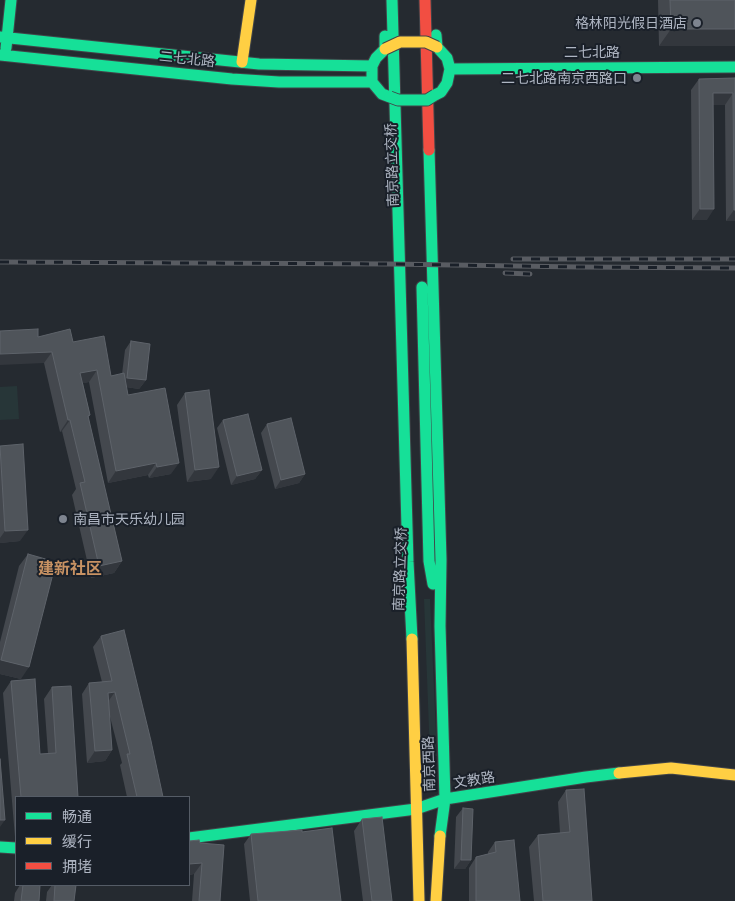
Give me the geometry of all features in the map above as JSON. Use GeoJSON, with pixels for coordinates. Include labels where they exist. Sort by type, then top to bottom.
{"type":"FeatureCollection","features":[{"type":"Feature","properties":{"kind":"main road"},"geometry":{"type":"LineString","coordinates":[[3,55],[3,37],[10,0]]}},
{"type":"Feature","properties":{"kind":"main road"},"geometry":{"type":"LineString","coordinates":[[242,62],[251,0]]}},
{"type":"Feature","properties":{"kind":"main road"},"geometry":{"type":"LineString","coordinates":[[383,0],[385,49]]}},
{"type":"Feature","properties":{"kind":"main road","name":"南京路立交桥"},"geometry":{"type":"LineString","coordinates":[[392,0],[408,552],[412,629]]}},
{"type":"Feature","properties":{"kind":"main road","name":"南京路立交桥"},"geometry":{"type":"LineString","coordinates":[[402,0],[418,564],[412,629]]}},
{"type":"Feature","properties":{"kind":"main road","name":"南京路立交桥"},"geometry":{"type":"LineString","coordinates":[[414,0],[429,561],[440,626]]}},
{"type":"Feature","properties":{"kind":"main road"},"geometry":{"type":"LineString","coordinates":[[425,0],[441,560],[440,626]]}},
{"type":"Feature","properties":{"kind":"main road"},"geometry":{"type":"LineString","coordinates":[[435,0],[437,47]]}},
{"type":"Feature","properties":{"kind":"main road","name":"二七北路"},"geometry":{"type":"LineString","coordinates":[[3,37],[259,64],[372,66]]}},
{"type":"Feature","properties":{"kind":"main road"},"geometry":{"type":"LineString","coordinates":[[400,42],[426,42],[437,47],[447,58],[450,68],[447,83],[441,92],[427,100],[398,100],[382,94],[372,82],[372,66],[376,58],[385,49],[400,42]]}},
{"type":"Feature","properties":{"kind":"main road","name":"二七北路"},"geometry":{"type":"LineString","coordinates":[[3,55],[232,79],[279,82],[372,82]]}},
{"type":"Feature","properties":{"kind":"main road","name":"二七北路"},"geometry":{"type":"LineString","coordinates":[[450,68],[735,68]]}},
{"type":"Feature","properties":{"kind":"main road","name":"南京西路"},"geometry":{"type":"LineString","coordinates":[[436,901],[438,853],[445,799],[440,626]]}},
{"type":"Feature","properties":{"kind":"main road","name":"南京西路"},"geometry":{"type":"LineString","coordinates":[[412,629],[419,901]]}},
{"type":"Feature","properties":{"kind":"main road","name":"文教路"},"geometry":{"type":"LineString","coordinates":[[190,838],[416,809],[445,799],[586,777],[671,768],[735,775]]}},
{"type":"Feature","properties":{"kind":"main road"},"geometry":{"type":"LineString","coordinates":[[0,847],[15,848]]}},
{"type":"Feature","properties":{"kind":"shaded area"},"geometry":{"type":"Polygon","coordinates":[[[17,386],[19,419],[0,420],[0,387],[17,386]]]}},
{"type":"Feature","properties":{"kind":"shaded area"},"geometry":{"type":"Polygon","coordinates":[[[424,599],[430,599],[437,756],[430,756],[424,599]]]}},
{"type":"Feature","properties":{"kind":"building"},"geometry":{"type":"Polygon","coordinates":[[[670,0],[735,0],[735,29],[671,29],[670,0]]]}},
{"type":"Feature","properties":{"kind":"building"},"geometry":{"type":"Polygon","coordinates":[[[735,78],[735,210],[733,93],[713,93],[714,209],[700,209],[699,79],[735,78]]]}},
{"type":"Feature","properties":{"kind":"building"},"geometry":{"type":"Polygon","coordinates":[[[38,329],[38,337],[70,329],[73,342],[104,336],[111,376],[124,373],[128,395],[165,388],[179,463],[157,467],[156,463],[116,471],[97,370],[80,373],[90,415],[88,416],[122,561],[99,566],[80,483],[85,482],[52,352],[0,354],[0,331],[38,329]]]}},
{"type":"Feature","properties":{"kind":"building"},"geometry":{"type":"Polygon","coordinates":[[[131,341],[150,344],[146,380],[127,378],[131,341]]]}},
{"type":"Feature","properties":{"kind":"building"},"geometry":{"type":"Polygon","coordinates":[[[209,390],[219,467],[195,470],[185,393],[209,390]]]}},
{"type":"Feature","properties":{"kind":"building"},"geometry":{"type":"Polygon","coordinates":[[[248,414],[262,470],[237,476],[223,420],[248,414]]]}},
{"type":"Feature","properties":{"kind":"building"},"geometry":{"type":"Polygon","coordinates":[[[291,418],[305,474],[281,480],[267,424],[291,418]]]}},
{"type":"Feature","properties":{"kind":"building"},"geometry":{"type":"Polygon","coordinates":[[[23,444],[28,530],[5,531],[0,446],[23,444]]]}},
{"type":"Feature","properties":{"kind":"building"},"geometry":{"type":"Polygon","coordinates":[[[28,554],[56,562],[29,667],[1,660],[28,554]]]}},
{"type":"Feature","properties":{"kind":"building"},"geometry":{"type":"Polygon","coordinates":[[[124,630],[163,796],[137,796],[127,754],[130,754],[115,692],[108,693],[112,750],[95,751],[89,683],[112,681],[101,636],[124,630]]]}},
{"type":"Feature","properties":{"kind":"building"},"geometry":{"type":"Polygon","coordinates":[[[35,679],[40,754],[56,753],[52,687],[71,686],[78,796],[21,796],[11,681],[35,679]]]}},
{"type":"Feature","properties":{"kind":"building"},"geometry":{"type":"Polygon","coordinates":[[[0,759],[5,820],[0,820],[0,759]]]}},
{"type":"Feature","properties":{"kind":"building"},"geometry":{"type":"Polygon","coordinates":[[[584,789],[592,901],[543,901],[538,835],[570,832],[566,790],[584,789]]]}},
{"type":"Feature","properties":{"kind":"building"},"geometry":{"type":"Polygon","coordinates":[[[463,808],[473,809],[471,860],[461,860],[463,808]]]}},
{"type":"Feature","properties":{"kind":"building"},"geometry":{"type":"Polygon","coordinates":[[[382,817],[392,901],[372,901],[362,819],[382,817]]]}},
{"type":"Feature","properties":{"kind":"building"},"geometry":{"type":"Polygon","coordinates":[[[332,828],[341,901],[258,901],[251,834],[302,830],[302,832],[332,828]]]}},
{"type":"Feature","properties":{"kind":"building"},"geometry":{"type":"Polygon","coordinates":[[[199,840],[200,843],[224,845],[220,901],[199,901],[202,863],[190,864],[190,841],[199,840]]]}},
{"type":"Feature","properties":{"kind":"building"},"geometry":{"type":"Polygon","coordinates":[[[514,840],[520,901],[476,901],[476,857],[496,852],[495,842],[514,840]]]}},
{"type":"Feature","properties":{"kind":"building"},"geometry":{"type":"Polygon","coordinates":[[[23,886],[40,886],[39,901],[21,901],[23,886]]]}},
{"type":"Feature","properties":{"kind":"building"},"geometry":{"type":"Polygon","coordinates":[[[55,886],[76,886],[74,901],[54,901],[55,886]]]}},
{"type":"Feature","properties":{"kind":"railway"},"geometry":{"type":"LineString","coordinates":[[513,259],[735,259]]}},
{"type":"Feature","properties":{"kind":"railway"},"geometry":{"type":"LineString","coordinates":[[0,262],[735,268]]}},
{"type":"Feature","properties":{"kind":"railway"},"geometry":{"type":"LineString","coordinates":[[505,273],[530,274]]}},
{"type":"Feature","properties":{"kind":"traffic: fast"},"geometry":{"type":"LineString","coordinates":[[6,48],[11,0]]}},
{"type":"Feature","properties":{"kind":"traffic: fast"},"geometry":{"type":"LineString","coordinates":[[392,0],[408,562],[412,639]]}},
{"type":"Feature","properties":{"kind":"traffic: fast"},"geometry":{"type":"LineString","coordinates":[[435,95],[441,92],[447,83],[450,69],[447,58],[437,47],[436,35]]}},
{"type":"Feature","properties":{"kind":"traffic: fast"},"geometry":{"type":"LineString","coordinates":[[385,36],[385,49],[376,58],[372,66],[372,82],[382,94],[390,97]]}},
{"type":"Feature","properties":{"kind":"traffic: fast"},"geometry":{"type":"LineString","coordinates":[[0,37],[259,64],[372,66]]}},
{"type":"Feature","properties":{"kind":"traffic: fast"},"geometry":{"type":"LineString","coordinates":[[0,55],[232,79],[279,82],[372,82]]}},
{"type":"Feature","properties":{"kind":"traffic: fast"},"geometry":{"type":"LineString","coordinates":[[450,69],[735,67]]}},
{"type":"Feature","properties":{"kind":"traffic: fast"},"geometry":{"type":"LineString","coordinates":[[390,97],[398,100],[427,100],[435,95]]}},
{"type":"Feature","properties":{"kind":"traffic: fast"},"geometry":{"type":"LineString","coordinates":[[429,150],[441,560],[440,626],[445,799],[440,836]]}},
{"type":"Feature","properties":{"kind":"traffic: fast"},"geometry":{"type":"LineString","coordinates":[[422,287],[429,561],[433,584]]}},
{"type":"Feature","properties":{"kind":"traffic: fast"},"geometry":{"type":"LineString","coordinates":[[190,838],[416,809],[445,799],[619,773]]}},
{"type":"Feature","properties":{"kind":"traffic: fast"},"geometry":{"type":"LineString","coordinates":[[0,847],[15,848]]}},
{"type":"Feature","properties":{"kind":"traffic: slow"},"geometry":{"type":"LineString","coordinates":[[242,62],[251,0]]}},
{"type":"Feature","properties":{"kind":"traffic: slow"},"geometry":{"type":"LineString","coordinates":[[385,49],[400,42],[426,42],[437,47]]}},
{"type":"Feature","properties":{"kind":"traffic: slow"},"geometry":{"type":"LineString","coordinates":[[412,639],[419,901]]}},
{"type":"Feature","properties":{"kind":"traffic: slow"},"geometry":{"type":"LineString","coordinates":[[619,773],[671,768],[735,775]]}},
{"type":"Feature","properties":{"kind":"traffic: slow"},"geometry":{"type":"LineString","coordinates":[[436,901],[440,836]]}},
{"type":"Feature","properties":{"kind":"traffic: jam"},"geometry":{"type":"LineString","coordinates":[[425,0],[429,150]]}},
{"type":"Feature","properties":{"kind":"place","name":"格林阳光假日酒店"},"geometry":{"type":"Point","coordinates":[697,23]}},
{"type":"Feature","properties":{"kind":"place","name":"二七北路南京西路口"},"geometry":{"type":"Point","coordinates":[637,78]}},
{"type":"Feature","properties":{"kind":"place","name":"南昌市天乐幼儿园"},"geometry":{"type":"Point","coordinates":[63,519]}},
{"type":"Feature","properties":{"kind":"district","name":"建新社区"},"geometry":{"type":"Point","coordinates":[70,569]}}]}
